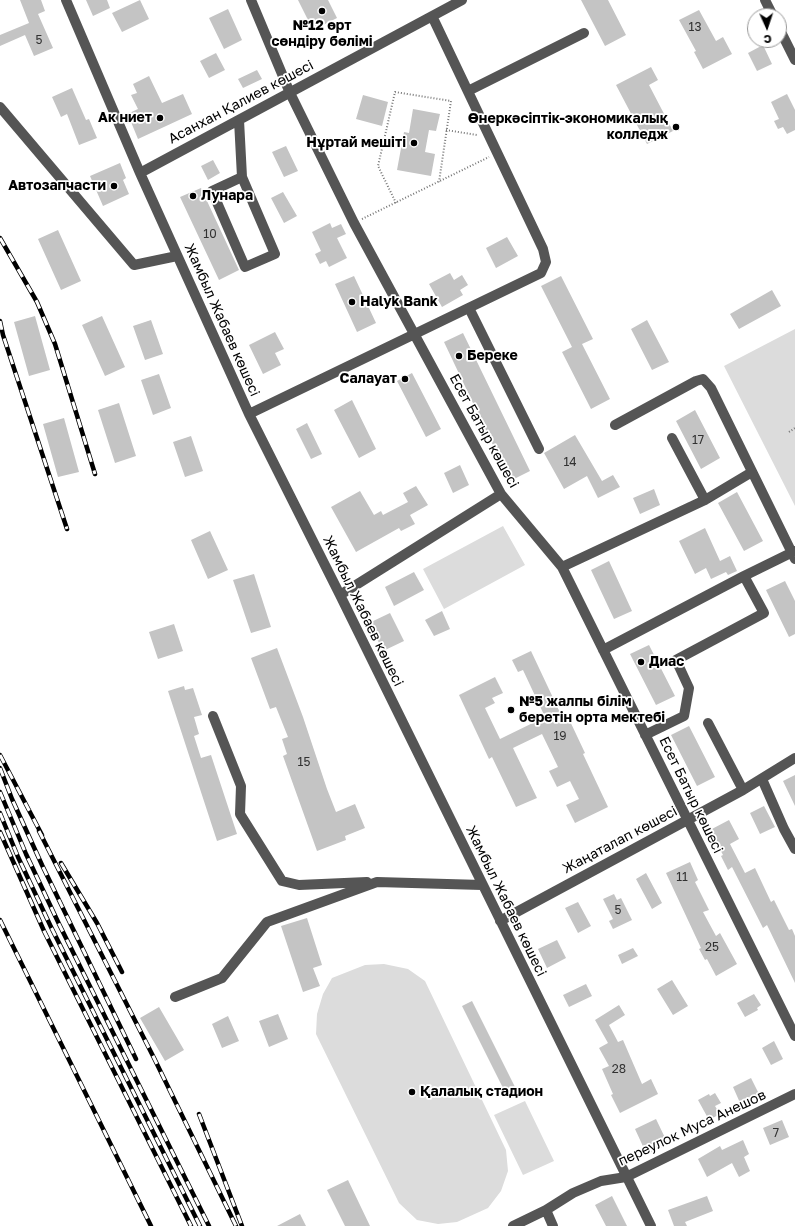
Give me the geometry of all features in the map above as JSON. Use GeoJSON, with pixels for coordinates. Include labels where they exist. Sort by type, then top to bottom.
{"type":"FeatureCollection","features":[{"type":"Feature","properties":{"kind":"street","name":"Жамбыл Жабаев көшесі"},"geometry":{"type":"LineString","coordinates":[[66,0],[140,173],[249,414],[340,595],[651,1226]]}},
{"type":"Feature","properties":{"kind":"street","name":"Есет Батыр көшесі"},"geometry":{"type":"LineString","coordinates":[[251,0],[290,92],[354,223],[501,494],[562,567],[795,1036]]}},
{"type":"Feature","properties":{"kind":"street","name":"Асанхан Қалиев көшесі"},"geometry":{"type":"LineString","coordinates":[[140,173],[462,0]]}},
{"type":"Feature","properties":{"kind":"street"},"geometry":{"type":"LineString","coordinates":[[249,414],[541,273],[546,262],[543,250],[432,16]]}},
{"type":"Feature","properties":{"kind":"street"},"geometry":{"type":"LineString","coordinates":[[468,91],[584,33]]}},
{"type":"Feature","properties":{"kind":"street"},"geometry":{"type":"LineString","coordinates":[[787,44],[795,60]]}},
{"type":"Feature","properties":{"kind":"street"},"geometry":{"type":"LineString","coordinates":[[0,107],[134,265],[178,256]]}},
{"type":"Feature","properties":{"kind":"street"},"geometry":{"type":"LineString","coordinates":[[239,120],[242,177],[275,254],[245,267],[212,191],[242,177]]}},
{"type":"Feature","properties":{"kind":"street"},"geometry":{"type":"LineString","coordinates":[[469,308],[539,449]]}},
{"type":"Feature","properties":{"kind":"street"},"geometry":{"type":"LineString","coordinates":[[603,650],[744,576],[794,554],[711,388],[703,379],[696,381],[615,425]]}},
{"type":"Feature","properties":{"kind":"street"},"geometry":{"type":"LineString","coordinates":[[672,438],[705,500]]}},
{"type":"Feature","properties":{"kind":"street"},"geometry":{"type":"LineString","coordinates":[[562,567],[705,500],[752,472]]}},
{"type":"Feature","properties":{"kind":"street"},"geometry":{"type":"LineString","coordinates":[[340,595],[501,494]]}},
{"type":"Feature","properties":{"kind":"street"},"geometry":{"type":"LineString","coordinates":[[645,735],[684,716],[689,688],[676,660],[764,613],[744,576]]}},
{"type":"Feature","properties":{"kind":"street"},"geometry":{"type":"LineString","coordinates":[[213,716],[241,786],[240,814],[282,880],[299,885],[377,882],[482,885]]}},
{"type":"Feature","properties":{"kind":"street"},"geometry":{"type":"LineString","coordinates":[[708,723],[743,790]]}},
{"type":"Feature","properties":{"kind":"street","name":"Жаңаталап көшесі"},"geometry":{"type":"LineString","coordinates":[[500,921],[743,790],[795,758]]}},
{"type":"Feature","properties":{"kind":"street"},"geometry":{"type":"LineString","coordinates":[[762,779],[784,829],[795,849]]}},
{"type":"Feature","properties":{"kind":"street"},"geometry":{"type":"LineString","coordinates":[[175,997],[222,978],[266,922],[377,882]]}},
{"type":"Feature","properties":{"kind":"street","name":"переулок Муса Анешов"},"geometry":{"type":"LineString","coordinates":[[513,1226],[546,1210],[573,1193],[601,1181],[626,1177],[795,1094]]}},
{"type":"Feature","properties":{"kind":"street"},"geometry":{"type":"LineString","coordinates":[[546,1210],[553,1226]]}},
{"type":"Feature","properties":{"kind":"path"},"geometry":{"type":"LineString","coordinates":[[396,203],[378,166],[395,92],[451,101],[438,182]]}},
{"type":"Feature","properties":{"kind":"path"},"geometry":{"type":"LineString","coordinates":[[446,130],[490,137]]}},
{"type":"Feature","properties":{"kind":"path"},"geometry":{"type":"LineString","coordinates":[[354,223],[498,153]]}},
{"type":"Feature","properties":{"kind":"path"},"geometry":{"type":"LineString","coordinates":[[789,432],[795,428]]}},
{"type":"Feature","properties":{"kind":"shaded area"},"geometry":{"type":"Polygon","coordinates":[[[795,329],[795,506],[724,366],[795,329]]]}},
{"type":"Feature","properties":{"kind":"shaded area"},"geometry":{"type":"Polygon","coordinates":[[[503,526],[525,565],[444,609],[423,569],[503,526]]]}},
{"type":"Feature","properties":{"kind":"shaded area","name":"Қалалық стадион"},"geometry":{"type":"Polygon","coordinates":[[[384,964],[408,969],[425,981],[506,1150],[508,1171],[501,1191],[488,1208],[457,1222],[438,1224],[417,1220],[399,1203],[316,1034],[317,1014],[323,994],[332,978],[365,965],[384,964]]]}},
{"type":"Feature","properties":{"kind":"shaded area"},"geometry":{"type":"Polygon","coordinates":[[[525,1101],[554,1161],[523,1175],[494,1115],[525,1101]]]}},
{"type":"Feature","properties":{"kind":"building"},"geometry":{"type":"Polygon","coordinates":[[[20,0],[41,0],[45,11],[38,14],[53,48],[34,56],[25,35],[0,46],[0,35],[29,23],[20,0]]]}},
{"type":"Feature","properties":{"kind":"building"},"geometry":{"type":"Polygon","coordinates":[[[86,0],[107,0],[110,8],[93,16],[86,0]]]}},
{"type":"Feature","properties":{"kind":"building"},"geometry":{"type":"Polygon","coordinates":[[[140,0],[149,19],[122,32],[112,13],[140,0]]]}},
{"type":"Feature","properties":{"kind":"building"},"geometry":{"type":"Polygon","coordinates":[[[298,0],[328,0],[337,18],[313,30],[298,0]]]}},
{"type":"Feature","properties":{"kind":"building"},"geometry":{"type":"Polygon","coordinates":[[[581,0],[608,0],[626,35],[605,46],[581,0]]]}},
{"type":"Feature","properties":{"kind":"building"},"geometry":{"type":"Polygon","coordinates":[[[228,9],[242,40],[224,49],[209,18],[228,9]]]}},
{"type":"Feature","properties":{"kind":"building"},"geometry":{"type":"Polygon","coordinates":[[[699,10],[716,41],[723,37],[732,54],[703,69],[694,52],[696,51],[679,20],[699,10]]]}},
{"type":"Feature","properties":{"kind":"building"},"geometry":{"type":"Polygon","coordinates":[[[757,48],[764,48],[772,64],[757,71],[748,53],[757,48]]]}},
{"type":"Feature","properties":{"kind":"building"},"geometry":{"type":"Polygon","coordinates":[[[216,53],[225,70],[209,78],[200,61],[216,53]]]}},
{"type":"Feature","properties":{"kind":"building"},"geometry":{"type":"Polygon","coordinates":[[[651,67],[658,80],[649,85],[673,131],[647,144],[616,85],[651,67]]]}},
{"type":"Feature","properties":{"kind":"building"},"geometry":{"type":"Polygon","coordinates":[[[257,70],[262,79],[243,88],[238,79],[257,70]]]}},
{"type":"Feature","properties":{"kind":"building"},"geometry":{"type":"Polygon","coordinates":[[[149,76],[162,103],[183,94],[192,114],[138,139],[131,122],[127,124],[123,116],[138,109],[131,95],[137,93],[133,84],[149,76]]]}},
{"type":"Feature","properties":{"kind":"building"},"geometry":{"type":"Polygon","coordinates":[[[72,88],[86,120],[89,119],[97,138],[79,145],[67,114],[61,117],[52,97],[72,88]]]}},
{"type":"Feature","properties":{"kind":"building"},"geometry":{"type":"Polygon","coordinates":[[[787,94],[795,110],[795,130],[787,134],[783,127],[778,129],[774,121],[779,119],[771,102],[787,94]]]}},
{"type":"Feature","properties":{"kind":"building"},"geometry":{"type":"Polygon","coordinates":[[[363,95],[388,102],[382,126],[356,119],[363,95]]]}},
{"type":"Feature","properties":{"kind":"building","name":"Нұртай мешіті"},"geometry":{"type":"Polygon","coordinates":[[[413,109],[440,114],[436,131],[429,130],[425,152],[435,154],[431,176],[397,170],[404,132],[409,133],[413,109]]]}},
{"type":"Feature","properties":{"kind":"building"},"geometry":{"type":"Polygon","coordinates":[[[286,146],[298,171],[284,177],[272,152],[286,146]]]}},
{"type":"Feature","properties":{"kind":"building"},"geometry":{"type":"Polygon","coordinates":[[[213,160],[220,173],[208,180],[201,166],[213,160]]]}},
{"type":"Feature","properties":{"kind":"building"},"geometry":{"type":"Polygon","coordinates":[[[120,163],[126,178],[123,180],[129,194],[103,206],[90,176],[120,163]]]}},
{"type":"Feature","properties":{"kind":"building"},"geometry":{"type":"Polygon","coordinates":[[[201,188],[239,270],[219,280],[180,197],[201,188]]]}},
{"type":"Feature","properties":{"kind":"building"},"geometry":{"type":"Polygon","coordinates":[[[283,192],[297,216],[284,223],[271,198],[283,192]]]}},
{"type":"Feature","properties":{"kind":"building"},"geometry":{"type":"Polygon","coordinates":[[[330,223],[332,228],[341,224],[346,234],[337,238],[347,258],[329,267],[326,261],[320,264],[315,254],[321,251],[312,232],[330,223]]]}},
{"type":"Feature","properties":{"kind":"building"},"geometry":{"type":"Polygon","coordinates":[[[58,230],[81,281],[61,290],[38,239],[58,230]]]}},
{"type":"Feature","properties":{"kind":"building"},"geometry":{"type":"Polygon","coordinates":[[[507,237],[518,256],[496,268],[486,248],[507,237]]]}},
{"type":"Feature","properties":{"kind":"building"},"geometry":{"type":"Polygon","coordinates":[[[450,273],[454,280],[462,275],[468,285],[460,290],[463,295],[442,307],[429,284],[450,273]]]}},
{"type":"Feature","properties":{"kind":"building"},"geometry":{"type":"Polygon","coordinates":[[[354,276],[376,323],[357,332],[335,284],[354,276]]]}},
{"type":"Feature","properties":{"kind":"building"},"geometry":{"type":"Polygon","coordinates":[[[561,276],[593,339],[582,344],[610,399],[591,409],[562,352],[572,347],[541,286],[561,276]]]}},
{"type":"Feature","properties":{"kind":"building"},"geometry":{"type":"Polygon","coordinates":[[[772,290],[781,306],[739,329],[730,314],[772,290]]]}},
{"type":"Feature","properties":{"kind":"building"},"geometry":{"type":"Polygon","coordinates":[[[35,316],[50,370],[29,376],[14,322],[35,316]]]}},
{"type":"Feature","properties":{"kind":"building"},"geometry":{"type":"Polygon","coordinates":[[[102,316],[125,367],[105,376],[82,325],[102,316]]]}},
{"type":"Feature","properties":{"kind":"building"},"geometry":{"type":"Polygon","coordinates":[[[151,320],[163,354],[145,360],[133,326],[151,320]]]}},
{"type":"Feature","properties":{"kind":"building"},"geometry":{"type":"Polygon","coordinates":[[[647,320],[669,362],[652,370],[631,329],[647,320]]]}},
{"type":"Feature","properties":{"kind":"building"},"geometry":{"type":"Polygon","coordinates":[[[275,332],[284,349],[275,353],[281,365],[263,374],[249,345],[275,332]]]}},
{"type":"Feature","properties":{"kind":"building"},"geometry":{"type":"Polygon","coordinates":[[[463,333],[530,471],[510,481],[444,342],[463,333]]]}},
{"type":"Feature","properties":{"kind":"building"},"geometry":{"type":"Polygon","coordinates":[[[412,373],[441,429],[426,437],[397,381],[412,373]]]}},
{"type":"Feature","properties":{"kind":"building"},"geometry":{"type":"Polygon","coordinates":[[[159,374],[171,408],[153,415],[141,380],[159,374]]]}},
{"type":"Feature","properties":{"kind":"building"},"geometry":{"type":"Polygon","coordinates":[[[352,400],[376,449],[359,458],[334,410],[352,400]]]}},
{"type":"Feature","properties":{"kind":"building"},"geometry":{"type":"Polygon","coordinates":[[[119,403],[136,456],[115,463],[98,410],[119,403]]]}},
{"type":"Feature","properties":{"kind":"building"},"geometry":{"type":"Polygon","coordinates":[[[695,410],[720,458],[701,469],[676,421],[695,410]]]}},
{"type":"Feature","properties":{"kind":"building"},"geometry":{"type":"Polygon","coordinates":[[[64,418],[79,472],[58,477],[43,424],[64,418]]]}},
{"type":"Feature","properties":{"kind":"building"},"geometry":{"type":"Polygon","coordinates":[[[307,423],[322,454],[311,459],[296,429],[307,423]]]}},
{"type":"Feature","properties":{"kind":"building"},"geometry":{"type":"Polygon","coordinates":[[[575,435],[602,481],[613,475],[620,487],[598,498],[587,476],[564,489],[544,453],[575,435]]]}},
{"type":"Feature","properties":{"kind":"building"},"geometry":{"type":"Polygon","coordinates":[[[191,436],[203,471],[185,477],[173,442],[191,436]]]}},
{"type":"Feature","properties":{"kind":"building"},"geometry":{"type":"Polygon","coordinates":[[[460,465],[469,485],[453,493],[444,473],[460,465]]]}},
{"type":"Feature","properties":{"kind":"building"},"geometry":{"type":"Polygon","coordinates":[[[416,486],[428,505],[410,515],[415,524],[401,531],[399,528],[356,552],[331,507],[360,491],[374,515],[381,511],[383,515],[408,502],[403,493],[416,486]]]}},
{"type":"Feature","properties":{"kind":"building"},"geometry":{"type":"Polygon","coordinates":[[[654,489],[660,505],[640,514],[633,498],[654,489]]]}},
{"type":"Feature","properties":{"kind":"building"},"geometry":{"type":"Polygon","coordinates":[[[737,492],[763,541],[744,551],[718,503],[737,492]]]}},
{"type":"Feature","properties":{"kind":"building"},"geometry":{"type":"Polygon","coordinates":[[[705,528],[720,561],[730,556],[737,571],[728,575],[726,572],[711,579],[706,568],[695,574],[679,541],[705,528]]]}},
{"type":"Feature","properties":{"kind":"building"},"geometry":{"type":"Polygon","coordinates":[[[210,531],[228,570],[208,579],[191,540],[210,531]]]}},
{"type":"Feature","properties":{"kind":"building"},"geometry":{"type":"Polygon","coordinates":[[[609,561],[632,611],[614,619],[591,570],[609,561]]]}},
{"type":"Feature","properties":{"kind":"building"},"geometry":{"type":"Polygon","coordinates":[[[414,572],[424,590],[394,606],[385,587],[414,572]]]}},
{"type":"Feature","properties":{"kind":"building"},"geometry":{"type":"Polygon","coordinates":[[[254,574],[271,627],[251,633],[233,580],[254,574]]]}},
{"type":"Feature","properties":{"kind":"building"},"geometry":{"type":"Polygon","coordinates":[[[785,581],[795,601],[795,634],[789,637],[766,590],[785,581]]]}},
{"type":"Feature","properties":{"kind":"building"},"geometry":{"type":"Polygon","coordinates":[[[442,611],[450,629],[434,636],[425,620],[442,611]]]}},
{"type":"Feature","properties":{"kind":"building"},"geometry":{"type":"Polygon","coordinates":[[[390,613],[404,641],[383,651],[369,623],[390,613]]]}},
{"type":"Feature","properties":{"kind":"building"},"geometry":{"type":"Polygon","coordinates":[[[174,624],[183,651],[158,659],[149,632],[174,624]]]}},
{"type":"Feature","properties":{"kind":"building"},"geometry":{"type":"Polygon","coordinates":[[[649,645],[675,696],[656,705],[630,654],[649,645]]]}},
{"type":"Feature","properties":{"kind":"building"},"geometry":{"type":"Polygon","coordinates":[[[277,648],[336,812],[355,804],[365,828],[345,836],[346,840],[317,851],[283,756],[287,754],[282,739],[288,737],[276,707],[270,709],[251,658],[277,648]]]}},
{"type":"Feature","properties":{"kind":"building"},"geometry":{"type":"Polygon","coordinates":[[[531,651],[563,719],[568,717],[585,753],[583,754],[608,807],[575,823],[566,805],[579,799],[570,781],[557,787],[549,771],[558,767],[542,734],[513,748],[537,798],[516,807],[492,757],[489,759],[459,695],[495,677],[503,693],[492,698],[495,703],[485,708],[500,739],[545,717],[523,670],[518,672],[512,660],[531,651]]]}},
{"type":"Feature","properties":{"kind":"building"},"geometry":{"type":"Polygon","coordinates":[[[184,686],[185,690],[193,688],[202,715],[194,717],[199,734],[194,736],[201,758],[211,755],[237,834],[217,841],[168,691],[184,686]]]}},
{"type":"Feature","properties":{"kind":"building"},"geometry":{"type":"Polygon","coordinates":[[[689,726],[715,777],[697,786],[671,735],[689,726]]]}},
{"type":"Feature","properties":{"kind":"building"},"geometry":{"type":"Polygon","coordinates":[[[795,775],[795,806],[783,781],[795,775]]]}},
{"type":"Feature","properties":{"kind":"building"},"geometry":{"type":"Polygon","coordinates":[[[764,806],[775,827],[760,834],[750,813],[764,806]]]}},
{"type":"Feature","properties":{"kind":"building"},"geometry":{"type":"Polygon","coordinates":[[[729,820],[739,839],[730,844],[745,873],[755,868],[771,902],[774,900],[789,930],[792,929],[795,936],[795,983],[767,925],[763,928],[732,867],[728,870],[721,856],[723,855],[710,830],[729,820]]]}},
{"type":"Feature","properties":{"kind":"building"},"geometry":{"type":"Polygon","coordinates":[[[690,862],[698,880],[695,882],[709,910],[703,912],[716,936],[720,933],[737,964],[716,976],[707,959],[705,960],[699,949],[701,948],[666,873],[690,862]]]}},
{"type":"Feature","properties":{"kind":"building"},"geometry":{"type":"Polygon","coordinates":[[[646,873],[662,903],[652,909],[636,879],[646,873]]]}},
{"type":"Feature","properties":{"kind":"building"},"geometry":{"type":"Polygon","coordinates":[[[614,894],[617,900],[621,898],[632,920],[613,929],[609,921],[613,919],[603,899],[614,894]]]}},
{"type":"Feature","properties":{"kind":"building"},"geometry":{"type":"Polygon","coordinates":[[[578,902],[591,926],[578,933],[565,908],[578,902]]]}},
{"type":"Feature","properties":{"kind":"building"},"geometry":{"type":"Polygon","coordinates":[[[307,918],[322,965],[313,968],[320,986],[303,992],[281,926],[307,918]]]}},
{"type":"Feature","properties":{"kind":"building"},"geometry":{"type":"Polygon","coordinates":[[[557,940],[566,958],[547,968],[538,949],[557,940]]]}},
{"type":"Feature","properties":{"kind":"building"},"geometry":{"type":"Polygon","coordinates":[[[633,948],[638,956],[622,964],[618,955],[633,948]]]}},
{"type":"Feature","properties":{"kind":"building"},"geometry":{"type":"Polygon","coordinates":[[[672,980],[688,1006],[673,1015],[657,989],[672,980]]]}},
{"type":"Feature","properties":{"kind":"building"},"geometry":{"type":"Polygon","coordinates":[[[586,984],[592,996],[569,1007],[563,995],[586,984]]]}},
{"type":"Feature","properties":{"kind":"building"},"geometry":{"type":"Polygon","coordinates":[[[754,994],[761,1005],[757,1008],[758,1010],[745,1017],[737,1003],[754,994]]]}},
{"type":"Feature","properties":{"kind":"building"},"geometry":{"type":"Polygon","coordinates":[[[472,1001],[515,1087],[505,1092],[462,1006],[472,1001]]]}},
{"type":"Feature","properties":{"kind":"building"},"geometry":{"type":"Polygon","coordinates":[[[619,1005],[625,1015],[609,1025],[618,1042],[623,1040],[642,1084],[651,1079],[658,1094],[620,1113],[611,1095],[613,1094],[602,1069],[609,1066],[599,1048],[608,1043],[595,1020],[619,1005]]]}},
{"type":"Feature","properties":{"kind":"building"},"geometry":{"type":"Polygon","coordinates":[[[159,1007],[184,1050],[165,1061],[140,1018],[159,1007]]]}},
{"type":"Feature","properties":{"kind":"building"},"geometry":{"type":"Polygon","coordinates":[[[278,1014],[288,1039],[269,1047],[259,1021],[278,1014]]]}},
{"type":"Feature","properties":{"kind":"building"},"geometry":{"type":"Polygon","coordinates":[[[228,1016],[239,1041],[222,1048],[212,1024],[228,1016]]]}},
{"type":"Feature","properties":{"kind":"building"},"geometry":{"type":"Polygon","coordinates":[[[774,1041],[783,1059],[771,1065],[762,1048],[774,1041]]]}},
{"type":"Feature","properties":{"kind":"building"},"geometry":{"type":"Polygon","coordinates":[[[751,1078],[760,1096],[741,1105],[733,1087],[751,1078]]]}},
{"type":"Feature","properties":{"kind":"building"},"geometry":{"type":"Polygon","coordinates":[[[715,1093],[721,1103],[715,1106],[720,1114],[709,1120],[698,1100],[709,1094],[710,1096],[715,1093]]]}},
{"type":"Feature","properties":{"kind":"building"},"geometry":{"type":"Polygon","coordinates":[[[656,1119],[668,1144],[647,1155],[635,1129],[656,1119]]]}},
{"type":"Feature","properties":{"kind":"building"},"geometry":{"type":"Polygon","coordinates":[[[782,1120],[789,1137],[770,1145],[763,1128],[782,1120]]]}},
{"type":"Feature","properties":{"kind":"building"},"geometry":{"type":"Polygon","coordinates":[[[743,1140],[749,1154],[744,1157],[750,1171],[739,1177],[732,1163],[707,1177],[698,1159],[720,1146],[722,1150],[743,1140]]]}},
{"type":"Feature","properties":{"kind":"building"},"geometry":{"type":"Polygon","coordinates":[[[348,1180],[370,1226],[345,1226],[327,1190],[348,1180]]]}},
{"type":"Feature","properties":{"kind":"building"},"geometry":{"type":"Polygon","coordinates":[[[612,1196],[627,1226],[606,1226],[595,1205],[612,1196]]]}},
{"type":"Feature","properties":{"kind":"building"},"geometry":{"type":"Polygon","coordinates":[[[707,1196],[713,1211],[685,1222],[687,1226],[674,1226],[668,1210],[707,1196]]]}},
{"type":"Feature","properties":{"kind":"building"},"geometry":{"type":"Polygon","coordinates":[[[300,1214],[306,1226],[277,1226],[300,1214]]]}},
{"type":"Feature","properties":{"kind":"railway"},"geometry":{"type":"LineString","coordinates":[[0,238],[37,302],[55,344],[95,474]]}},
{"type":"Feature","properties":{"kind":"railway"},"geometry":{"type":"LineString","coordinates":[[0,321],[3,335],[67,529]]}},
{"type":"Feature","properties":{"kind":"railway"},"geometry":{"type":"LineString","coordinates":[[0,755],[42,835]]}},
{"type":"Feature","properties":{"kind":"railway"},"geometry":{"type":"LineString","coordinates":[[0,768],[12,799],[42,865],[136,1059]]}},
{"type":"Feature","properties":{"kind":"railway"},"geometry":{"type":"LineString","coordinates":[[0,792],[26,854],[59,924],[209,1226]]}},
{"type":"Feature","properties":{"kind":"railway"},"geometry":{"type":"LineString","coordinates":[[0,813],[18,857],[51,927],[200,1226]]}},
{"type":"Feature","properties":{"kind":"railway"},"geometry":{"type":"LineString","coordinates":[[39,831],[154,1058],[236,1226]]}},
{"type":"Feature","properties":{"kind":"railway"},"geometry":{"type":"LineString","coordinates":[[0,832],[44,931],[191,1226]]}},
{"type":"Feature","properties":{"kind":"railway"},"geometry":{"type":"LineString","coordinates":[[61,863],[97,923],[122,972]]}},
{"type":"Feature","properties":{"kind":"railway"},"geometry":{"type":"LineString","coordinates":[[0,920],[151,1226]]}},
{"type":"Feature","properties":{"kind":"railway"},"geometry":{"type":"LineString","coordinates":[[199,1114],[242,1226]]}},
{"type":"Feature","properties":{"kind":"place","name":"№12 өрт сөндіру бөлімі"},"geometry":{"type":"Point","coordinates":[322,11]}},
{"type":"Feature","properties":{"kind":"place","name":"Ак ниет"},"geometry":{"type":"Point","coordinates":[160,118]}},
{"type":"Feature","properties":{"kind":"place","name":"Өнеркәсіптік-экономикалық колледж"},"geometry":{"type":"Point","coordinates":[676,127]}},
{"type":"Feature","properties":{"kind":"place","name":"Нұртай мешіті"},"geometry":{"type":"Point","coordinates":[414,143]}},
{"type":"Feature","properties":{"kind":"place","name":"Автозапчасти"},"geometry":{"type":"Point","coordinates":[114,186]}},
{"type":"Feature","properties":{"kind":"place","name":"Лунара"},"geometry":{"type":"Point","coordinates":[193,196]}},
{"type":"Feature","properties":{"kind":"place","name":"Halyk Bank"},"geometry":{"type":"Point","coordinates":[352,302]}},
{"type":"Feature","properties":{"kind":"place","name":"Береке"},"geometry":{"type":"Point","coordinates":[459,356]}},
{"type":"Feature","properties":{"kind":"place","name":"Салауат"},"geometry":{"type":"Point","coordinates":[405,379]}},
{"type":"Feature","properties":{"kind":"place","name":"Диас"},"geometry":{"type":"Point","coordinates":[641,662]}},
{"type":"Feature","properties":{"kind":"place","name":"№5 жалпы білім беретін орта мектебі"},"geometry":{"type":"Point","coordinates":[511,710]}},
{"type":"Feature","properties":{"kind":"place","name":"Қалалық стадион"},"geometry":{"type":"Point","coordinates":[412,1092]}}]}
